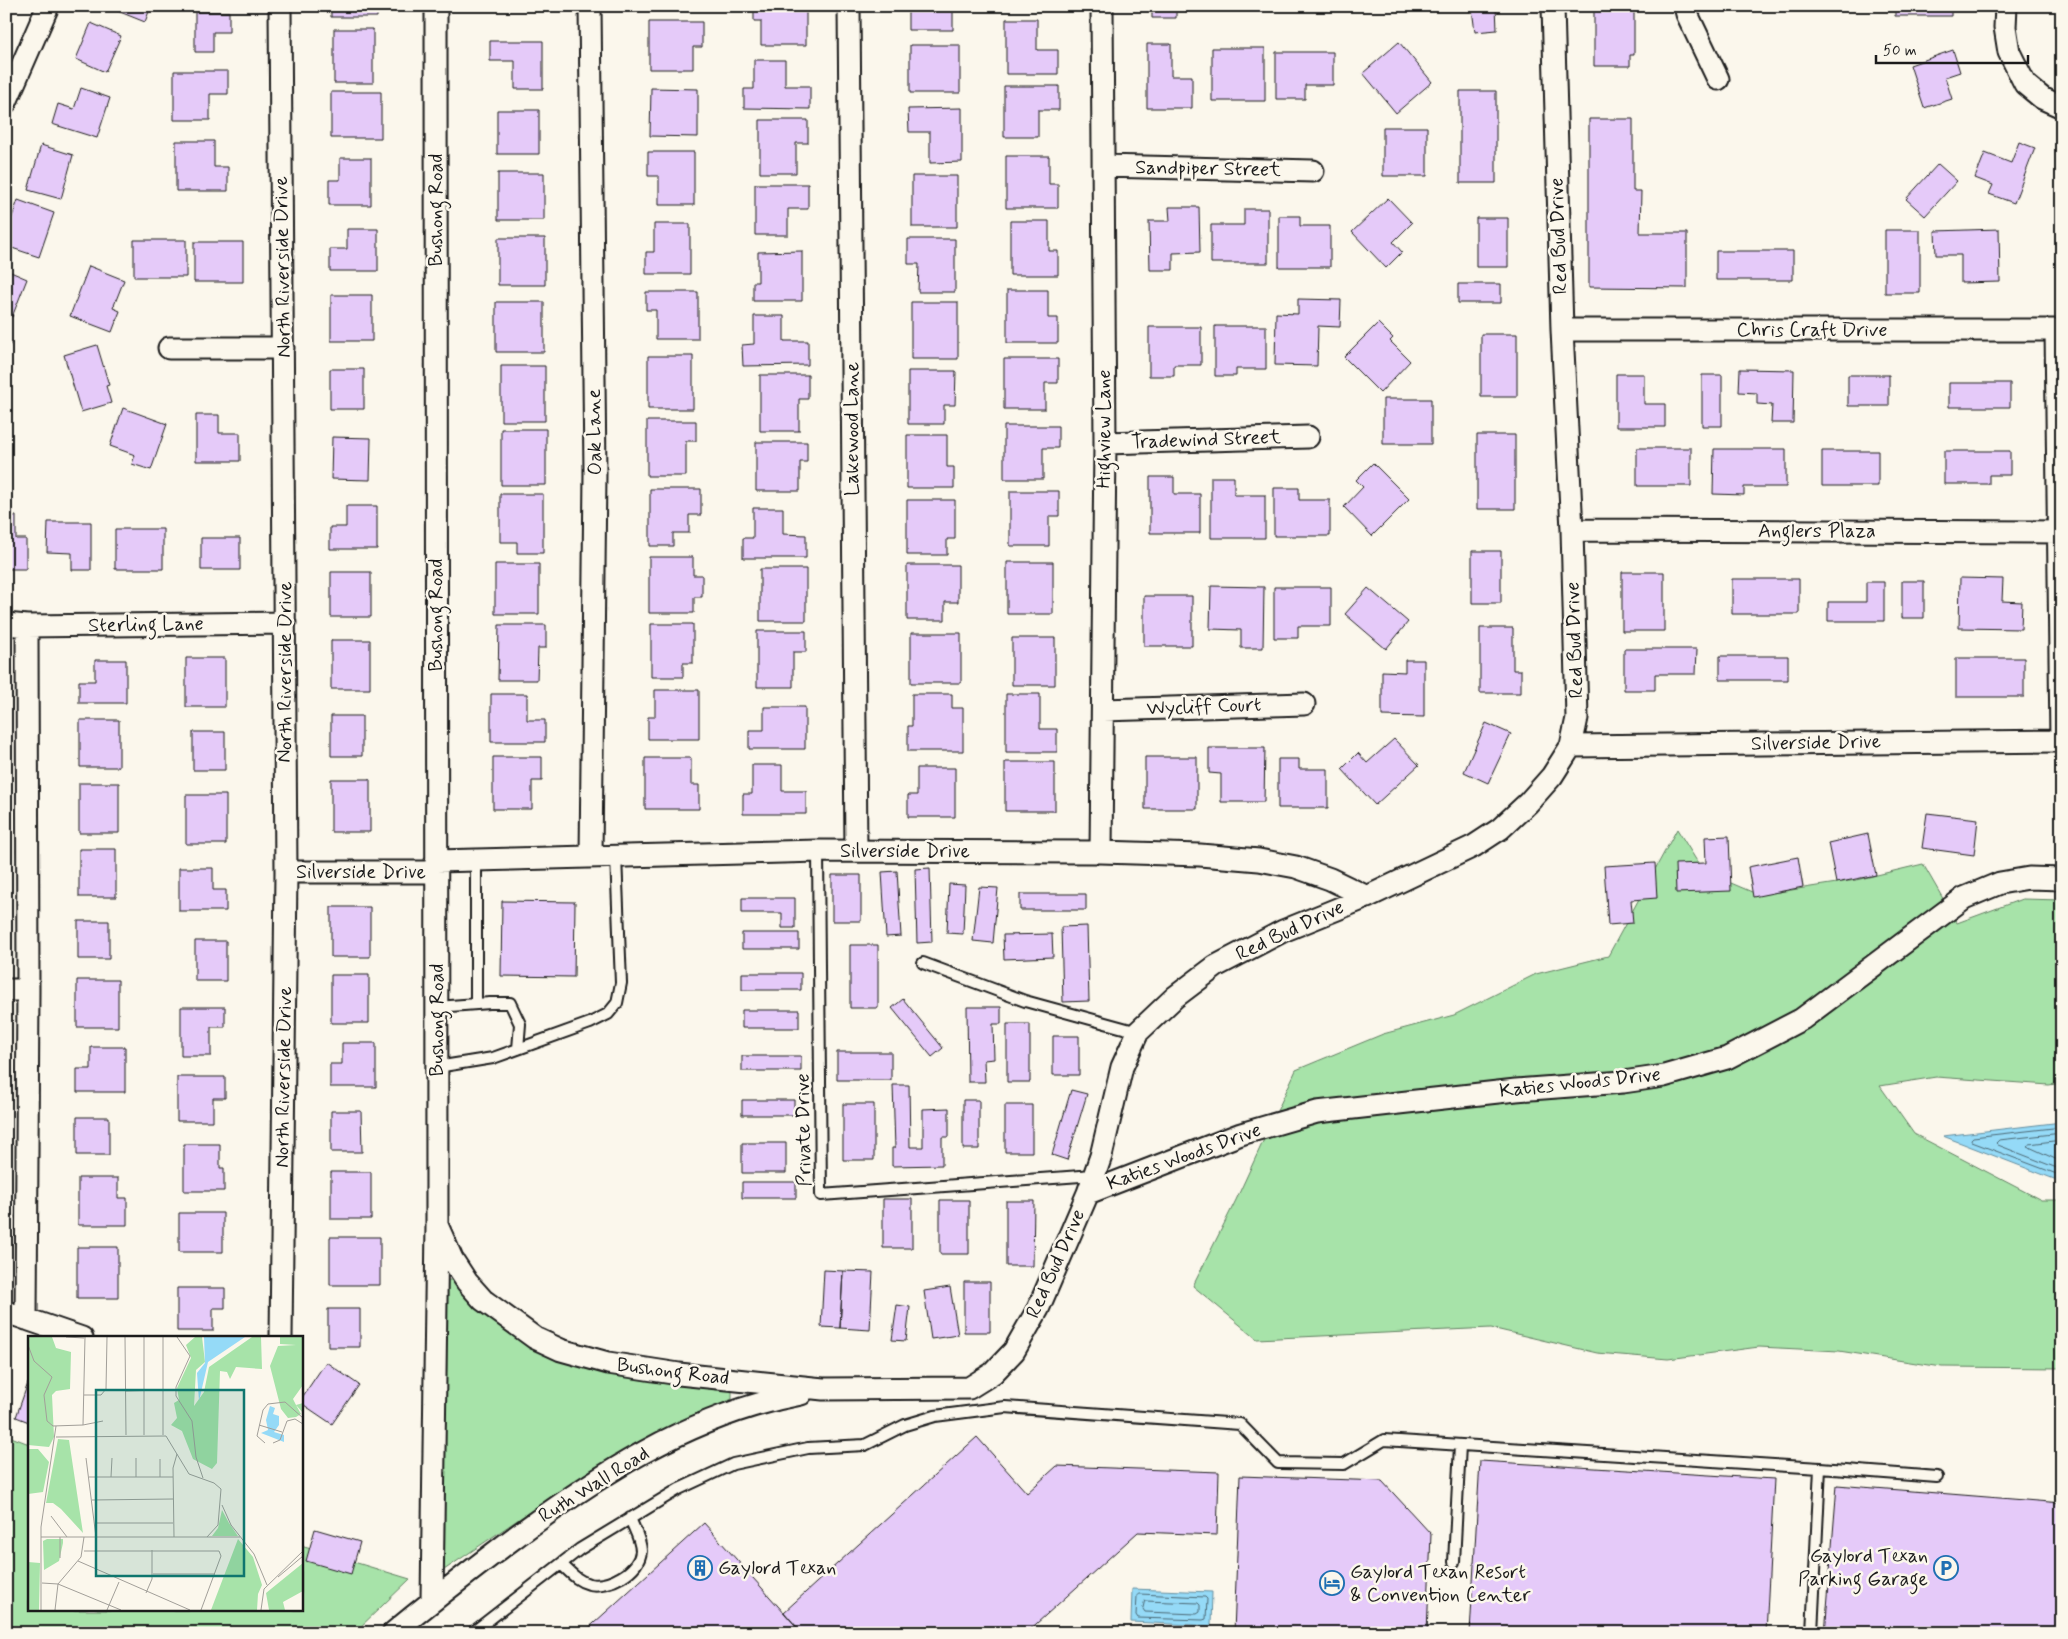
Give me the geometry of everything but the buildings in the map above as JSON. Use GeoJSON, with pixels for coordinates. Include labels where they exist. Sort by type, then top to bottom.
{"type":"FeatureCollection","features":[{"type":"Feature","properties":{"kind":"street"},"geometry":{"type":"LineString","coordinates":[[6,102],[48,6]]}},
{"type":"Feature","properties":{"kind":"street","name":"North Riverside Drive"},"geometry":{"type":"LineString","coordinates":[[280,6],[284,348],[286,872],[280,1336]]}},
{"type":"Feature","properties":{"kind":"street","name":"Bushong Road"},"geometry":{"type":"LineString","coordinates":[[432,1600],[437,1225],[436,6]]}},
{"type":"Feature","properties":{"kind":"street","name":"Oak Lane"},"geometry":{"type":"LineString","coordinates":[[590,6],[595,473],[591,857]]}},
{"type":"Feature","properties":{"kind":"street","name":"Lakewood Lane"},"geometry":{"type":"LineString","coordinates":[[849,6],[856,851]]}},
{"type":"Feature","properties":{"kind":"street","name":"Highview Lane"},"geometry":{"type":"LineString","coordinates":[[1101,852],[1104,710],[1104,166],[1102,6]]}},
{"type":"Feature","properties":{"kind":"street","name":"Red Bud Drive"},"geometry":{"type":"LineString","coordinates":[[969,1388],[993,1373],[1014,1352],[1038,1309],[1091,1184],[1101,1156],[1122,1067],[1138,1032],[1175,996],[1216,966],[1283,931],[1367,897],[1474,846],[1500,829],[1528,803],[1552,776],[1571,746],[1577,718],[1572,530],[1562,330],[1553,6]]}},
{"type":"Feature","properties":{"kind":"street"},"geometry":{"type":"LineString","coordinates":[[1685,6],[1718,79]]}},
{"type":"Feature","properties":{"kind":"street"},"geometry":{"type":"LineString","coordinates":[[2006,6],[2005,27],[2009,52],[2025,84],[2042,98],[2062,107]]}},
{"type":"Feature","properties":{"kind":"street","name":"Sandpiper Street"},"geometry":{"type":"LineString","coordinates":[[1104,166],[1313,171]]}},
{"type":"Feature","properties":{"kind":"street","name":"Chris Craft Drive"},"geometry":{"type":"LineString","coordinates":[[1562,330],[2059,330]]}},
{"type":"Feature","properties":{"kind":"street"},"geometry":{"type":"LineString","coordinates":[[2059,330],[2061,741]]}},
{"type":"Feature","properties":{"kind":"street"},"geometry":{"type":"LineString","coordinates":[[169,348],[284,348]]}},
{"type":"Feature","properties":{"kind":"street","name":"Tradewind Street"},"geometry":{"type":"LineString","coordinates":[[1104,443],[1308,437]]}},
{"type":"Feature","properties":{"kind":"street","name":"Anglers Plaza"},"geometry":{"type":"LineString","coordinates":[[1572,530],[2059,532]]}},
{"type":"Feature","properties":{"kind":"street","name":"Sterling Lane"},"geometry":{"type":"LineString","coordinates":[[16,625],[285,623]]}},
{"type":"Feature","properties":{"kind":"street"},"geometry":{"type":"LineString","coordinates":[[16,625],[28,990],[26,1319]]}},
{"type":"Feature","properties":{"kind":"street","name":"Wycliff Court"},"geometry":{"type":"LineString","coordinates":[[1104,710],[1304,704]]}},
{"type":"Feature","properties":{"kind":"street","name":"Silverside Drive"},"geometry":{"type":"LineString","coordinates":[[1571,746],[2061,741]]}},
{"type":"Feature","properties":{"kind":"street","name":"Silverside Drive"},"geometry":{"type":"LineString","coordinates":[[286,872],[436,866],[476,860],[818,851],[1101,852],[1200,855],[1259,860],[1296,867],[1330,879],[1367,897]]}},
{"type":"Feature","properties":{"kind":"street","name":"Katies Woods Drive"},"geometry":{"type":"LineString","coordinates":[[1091,1184],[1241,1134],[1317,1112],[1516,1090],[1623,1082],[1664,1076],[1727,1058],[1802,1018],[1964,898],[2000,883],[2029,878],[2062,880]]}},
{"type":"Feature","properties":{"kind":"street"},"geometry":{"type":"LineString","coordinates":[[6,990],[28,990]]}},
{"type":"Feature","properties":{"kind":"street","name":"Bushong Road"},"geometry":{"type":"LineString","coordinates":[[437,1225],[452,1259],[467,1282],[483,1300],[535,1338],[561,1350],[608,1363],[679,1374],[823,1389],[969,1388]]}},
{"type":"Feature","properties":{"kind":"street"},"geometry":{"type":"LineString","coordinates":[[6,1312],[76,1336]]}},
{"type":"Feature","properties":{"kind":"street","name":"Ruth Wall Road"},"geometry":{"type":"LineString","coordinates":[[393,1633],[432,1600],[566,1499],[631,1458],[740,1409],[774,1399],[823,1389]]}},
{"type":"Feature","properties":{"kind":"lane","name":"Private Drive"},"geometry":{"type":"LineString","coordinates":[[818,851],[821,1195],[1091,1184]]}},
{"type":"Feature","properties":{"kind":"lane"},"geometry":{"type":"LineString","coordinates":[[437,1067],[493,1058],[590,1023],[608,1014],[617,1003],[621,983],[616,856]]}},
{"type":"Feature","properties":{"kind":"lane"},"geometry":{"type":"LineString","coordinates":[[476,860],[476,1004]]}},
{"type":"Feature","properties":{"kind":"lane"},"geometry":{"type":"LineString","coordinates":[[923,963],[1025,1001],[1138,1032]]}},
{"type":"Feature","properties":{"kind":"lane"},"geometry":{"type":"LineString","coordinates":[[437,1007],[510,1003],[520,1024],[518,1049]]}},
{"type":"Feature","properties":{"kind":"lane"},"geometry":{"type":"LineString","coordinates":[[472,1633],[580,1549],[679,1488],[733,1464],[808,1448],[865,1445],[905,1425],[935,1416],[1005,1407],[1240,1424],[1278,1463],[1344,1464],[1384,1440],[1937,1476]]}},
{"type":"Feature","properties":{"kind":"lane"},"geometry":{"type":"LineString","coordinates":[[1454,1562],[1460,1445]]}},
{"type":"Feature","properties":{"kind":"lane"},"geometry":{"type":"LineString","coordinates":[[1812,1633],[1820,1468]]}},
{"type":"Feature","properties":{"kind":"lane"},"geometry":{"type":"LineString","coordinates":[[561,1564],[577,1579],[589,1584],[601,1584],[620,1577],[635,1565],[640,1557],[639,1539],[630,1518]]}},
{"type":"Feature","properties":{"kind":"green space"},"geometry":{"type":"Polygon","coordinates":[[[1677,829],[1703,871],[1759,895],[1856,880],[1923,864],[1957,923],[2022,899],[2062,900],[2062,1083],[2049,1085],[1936,1077],[1880,1086],[1914,1134],[2041,1200],[2062,1200],[2062,1368],[1942,1367],[1839,1351],[1759,1347],[1668,1359],[1597,1353],[1491,1328],[1257,1339],[1193,1286],[1236,1200],[1296,1070],[1383,1034],[1454,1015],[1536,974],[1608,956],[1677,829]]]}},
{"type":"Feature","properties":{"kind":"green space"},"geometry":{"type":"Polygon","coordinates":[[[444,1280],[455,1280],[537,1350],[732,1388],[732,1399],[670,1427],[591,1470],[444,1570],[444,1280]]]}},
{"type":"Feature","properties":{"kind":"green space"},"geometry":{"type":"Polygon","coordinates":[[[6,1435],[28,1444],[28,1612],[302,1612],[302,1546],[410,1579],[354,1633],[6,1633],[6,1435]]]}},
{"type":"Feature","properties":{"kind":"water"},"geometry":{"type":"Polygon","coordinates":[[[2062,1122],[2062,1182],[1943,1136],[2062,1122]]]}},
{"type":"Feature","properties":{"kind":"water"},"geometry":{"type":"Polygon","coordinates":[[[1132,1589],[1212,1592],[1211,1626],[1131,1622],[1132,1589]]]}},
{"type":"Feature","properties":{"kind":"place","name":"Gaylord Texan"},"geometry":{"type":"Point","coordinates":[700,1568]}},
{"type":"Feature","properties":{"kind":"place","name":"Gaylord Texan Parking Garage"},"geometry":{"type":"Point","coordinates":[1946,1568]}},
{"type":"Feature","properties":{"kind":"place","name":"Gaylord Texan Resort & Convention Center"},"geometry":{"type":"Point","coordinates":[1332,1583]}}]}
